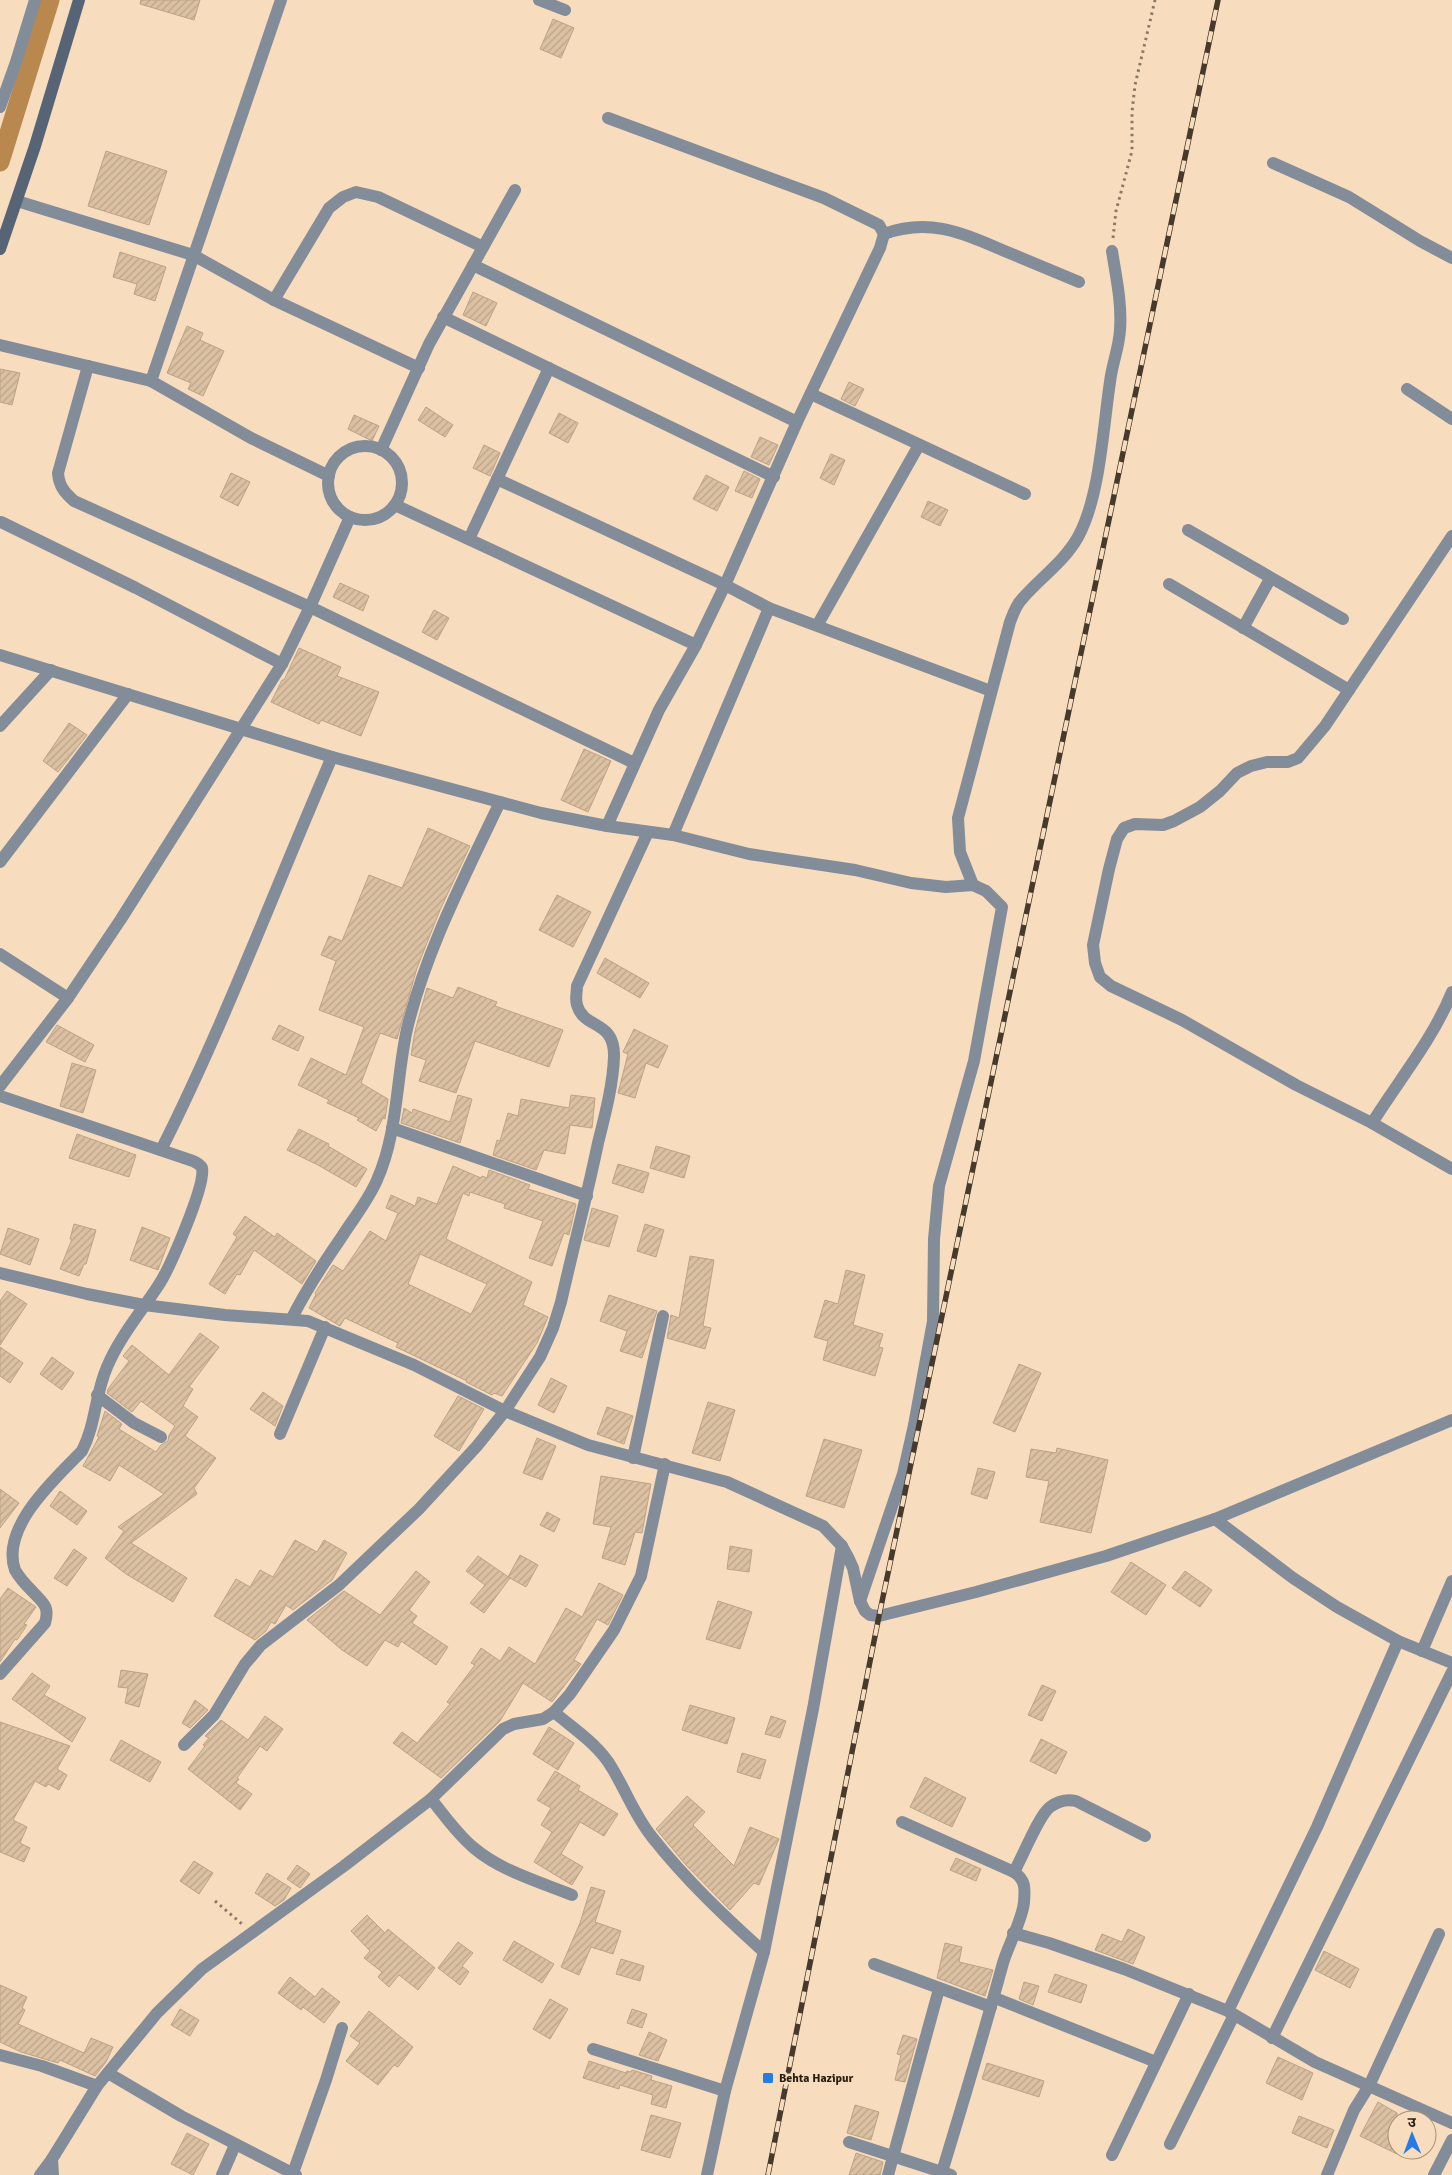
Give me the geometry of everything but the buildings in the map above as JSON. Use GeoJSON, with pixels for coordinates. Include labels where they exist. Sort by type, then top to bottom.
{"type":"FeatureCollection","features":[{"type":"Feature","properties":{"kind":"street"},"geometry":{"type":"LineString","coordinates":[[0,107],[16,62],[34,0]]}},
{"type":"Feature","properties":{"kind":"street"},"geometry":{"type":"LineString","coordinates":[[0,249],[17,201],[79,0]]}},
{"type":"Feature","properties":{"kind":"street"},"geometry":{"type":"LineString","coordinates":[[151,381],[281,0]]}},
{"type":"Feature","properties":{"kind":"street"},"geometry":{"type":"LineString","coordinates":[[539,0],[565,10]]}},
{"type":"Feature","properties":{"kind":"street"},"geometry":{"type":"LineString","coordinates":[[607,826],[659,710],[696,644],[725,585],[798,422],[864,283],[884,234],[880,225],[824,198],[608,118]]}},
{"type":"Feature","properties":{"kind":"street"},"geometry":{"type":"LineString","coordinates":[[1273,163],[1348,197],[1420,241],[1452,258]]}},
{"type":"Feature","properties":{"kind":"street"},"geometry":{"type":"LineString","coordinates":[[381,450],[444,317],[515,190]]}},
{"type":"Feature","properties":{"kind":"street"},"geometry":{"type":"LineString","coordinates":[[274,300],[329,208],[343,197],[356,192],[378,197],[483,247]]}},
{"type":"Feature","properties":{"kind":"street"},"geometry":{"type":"LineString","coordinates":[[17,201],[193,255],[274,300],[419,368]]}},
{"type":"Feature","properties":{"kind":"street"},"geometry":{"type":"LineString","coordinates":[[884,234],[914,226],[938,227],[960,232],[1079,282]]}},
{"type":"Feature","properties":{"kind":"street"},"geometry":{"type":"LineString","coordinates":[[973,885],[960,852],[958,818],[1010,622],[1022,599],[1043,580],[1077,538],[1089,507],[1101,448],[1110,379],[1120,330],[1119,293],[1112,251]]}},
{"type":"Feature","properties":{"kind":"street"},"geometry":{"type":"LineString","coordinates":[[473,265],[798,422]]}},
{"type":"Feature","properties":{"kind":"street"},"geometry":{"type":"LineString","coordinates":[[444,317],[774,477]]}},
{"type":"Feature","properties":{"kind":"street"},"geometry":{"type":"LineString","coordinates":[[0,344],[151,381],[251,438],[329,476]]}},
{"type":"Feature","properties":{"kind":"street"},"geometry":{"type":"LineString","coordinates":[[88,366],[58,473],[58,481],[62,490],[74,501],[310,607],[634,763]]}},
{"type":"Feature","properties":{"kind":"street"},"geometry":{"type":"LineString","coordinates":[[469,539],[549,368]]}},
{"type":"Feature","properties":{"kind":"street"},"geometry":{"type":"LineString","coordinates":[[1407,389],[1452,419]]}},
{"type":"Feature","properties":{"kind":"street"},"geometry":{"type":"LineString","coordinates":[[811,394],[1025,494]]}},
{"type":"Feature","properties":{"kind":"street"},"geometry":{"type":"LineString","coordinates":[[818,624],[919,445]]}},
{"type":"Feature","properties":{"kind":"street"},"geometry":{"type":"LineString","coordinates":[[364,446],[381,450],[395,461],[400,471],[401,495],[395,505],[386,513],[375,518],[363,520],[350,517],[340,510],[332,500],[328,488],[333,464],[341,454],[352,448],[364,446]]}},
{"type":"Feature","properties":{"kind":"street"},"geometry":{"type":"LineString","coordinates":[[497,479],[725,585],[770,608],[818,624],[991,691]]}},
{"type":"Feature","properties":{"kind":"street"},"geometry":{"type":"LineString","coordinates":[[395,505],[696,644]]}},
{"type":"Feature","properties":{"kind":"street"},"geometry":{"type":"LineString","coordinates":[[0,1086],[68,998],[121,919],[282,664],[350,517]]}},
{"type":"Feature","properties":{"kind":"street"},"geometry":{"type":"LineString","coordinates":[[1,522],[136,588],[282,664]]}},
{"type":"Feature","properties":{"kind":"street"},"geometry":{"type":"LineString","coordinates":[[1188,530],[1270,579],[1343,619]]}},
{"type":"Feature","properties":{"kind":"street"},"geometry":{"type":"LineString","coordinates":[[1452,536],[1325,726],[1298,758],[1288,762],[1267,762],[1251,766],[1237,773],[1220,791],[1200,807],[1174,821],[1163,825],[1135,824],[1124,828],[1117,839],[1109,869],[1093,945],[1095,964],[1100,978],[1111,986],[1182,1020],[1296,1085],[1372,1123],[1452,1169]]}},
{"type":"Feature","properties":{"kind":"street"},"geometry":{"type":"LineString","coordinates":[[1243,628],[1270,579]]}},
{"type":"Feature","properties":{"kind":"street"},"geometry":{"type":"LineString","coordinates":[[1169,584],[1349,690]]}},
{"type":"Feature","properties":{"kind":"street"},"geometry":{"type":"LineString","coordinates":[[673,835],[770,608]]}},
{"type":"Feature","properties":{"kind":"street"},"geometry":{"type":"LineString","coordinates":[[0,655],[332,757],[500,802],[607,826],[673,835],[749,854],[855,870],[911,883],[946,888],[973,885],[986,891],[1002,907],[974,1061],[939,1186],[934,1239],[934,1321],[914,1425],[903,1474],[860,1601]]}},
{"type":"Feature","properties":{"kind":"street"},"geometry":{"type":"LineString","coordinates":[[0,726],[51,670]]}},
{"type":"Feature","properties":{"kind":"street"},"geometry":{"type":"LineString","coordinates":[[0,862],[128,694]]}},
{"type":"Feature","properties":{"kind":"street"},"geometry":{"type":"LineString","coordinates":[[161,1150],[228,1001],[332,757]]}},
{"type":"Feature","properties":{"kind":"street"},"geometry":{"type":"LineString","coordinates":[[292,1318],[306,1291],[377,1181],[386,1157],[406,1037],[419,988],[432,951],[500,802]]}},
{"type":"Feature","properties":{"kind":"street"},"geometry":{"type":"LineString","coordinates":[[184,1745],[214,1715],[244,1664],[261,1644],[326,1597],[451,1477],[505,1411],[540,1357],[554,1328],[587,1196],[605,1112],[614,1055],[611,1036],[603,1028],[588,1020],[579,1012],[576,1002],[577,986],[648,832]]}},
{"type":"Feature","properties":{"kind":"street"},"geometry":{"type":"LineString","coordinates":[[0,954],[68,998]]}},
{"type":"Feature","properties":{"kind":"street"},"geometry":{"type":"LineString","coordinates":[[1372,1123],[1431,1034],[1443,1014],[1452,992]]}},
{"type":"Feature","properties":{"kind":"street"},"geometry":{"type":"LineString","coordinates":[[0,1096],[200,1164],[202,1169],[202,1176],[189,1216],[170,1264],[159,1285],[110,1359],[97,1395],[92,1428],[82,1451],[29,1507],[17,1527],[11,1542],[15,1570],[45,1605],[48,1612],[45,1623],[0,1674]]}},
{"type":"Feature","properties":{"kind":"street"},"geometry":{"type":"LineString","coordinates":[[392,1128],[587,1196]]}},
{"type":"Feature","properties":{"kind":"street"},"geometry":{"type":"LineString","coordinates":[[1,1276],[144,1305],[226,1315],[292,1318],[308,1321],[414,1365],[505,1411],[588,1445],[727,1482],[823,1526],[842,1546],[853,1568],[860,1601],[865,1611],[870,1615],[889,1614],[1106,1556],[1215,1519],[1452,1420]]}},
{"type":"Feature","properties":{"kind":"street"},"geometry":{"type":"LineString","coordinates":[[633,1458],[663,1316]]}},
{"type":"Feature","properties":{"kind":"street"},"geometry":{"type":"LineString","coordinates":[[280,1434],[325,1327]]}},
{"type":"Feature","properties":{"kind":"street"},"geometry":{"type":"LineString","coordinates":[[97,1395],[134,1423],[161,1436]]}},
{"type":"Feature","properties":{"kind":"street"},"geometry":{"type":"LineString","coordinates":[[40,2175],[97,2086],[157,2013],[195,1975],[344,1866],[431,1799],[503,1729],[514,1724],[543,1719],[554,1712],[570,1694],[609,1638],[630,1601],[641,1576],[665,1464]]}},
{"type":"Feature","properties":{"kind":"street"},"geometry":{"type":"LineString","coordinates":[[1215,1519],[1293,1578],[1337,1607],[1398,1641],[1452,1664]]}},
{"type":"Feature","properties":{"kind":"street"},"geometry":{"type":"LineString","coordinates":[[707,2175],[725,2091],[764,1952],[809,1729],[842,1546]]}},
{"type":"Feature","properties":{"kind":"street"},"geometry":{"type":"LineString","coordinates":[[1422,1651],[1452,1581]]}},
{"type":"Feature","properties":{"kind":"street"},"geometry":{"type":"LineString","coordinates":[[1170,2144],[1318,1827],[1398,1641]]}},
{"type":"Feature","properties":{"kind":"street"},"geometry":{"type":"LineString","coordinates":[[1272,2038],[1452,1672]]}},
{"type":"Feature","properties":{"kind":"street"},"geometry":{"type":"LineString","coordinates":[[554,1712],[595,1747],[611,1766],[639,1819],[700,1894],[764,1952]]}},
{"type":"Feature","properties":{"kind":"street"},"geometry":{"type":"LineString","coordinates":[[431,1799],[454,1829],[475,1849],[498,1863],[572,1895]]}},
{"type":"Feature","properties":{"kind":"street"},"geometry":{"type":"LineString","coordinates":[[1014,1872],[1042,1817],[1048,1808],[1057,1802],[1076,1801],[1145,1836]]}},
{"type":"Feature","properties":{"kind":"street"},"geometry":{"type":"LineString","coordinates":[[849,2142],[946,2174],[1013,1933],[1024,1905],[1025,1891],[1022,1877],[902,1822]]}},
{"type":"Feature","properties":{"kind":"street"},"geometry":{"type":"LineString","coordinates":[[1013,1933],[1049,1943],[1189,1994],[1231,2013],[1315,2062],[1452,2123]]}},
{"type":"Feature","properties":{"kind":"street"},"geometry":{"type":"LineString","coordinates":[[1327,2175],[1354,2110],[1369,2086],[1439,1934]]}},
{"type":"Feature","properties":{"kind":"street"},"geometry":{"type":"LineString","coordinates":[[874,1964],[939,1989],[993,2002],[1156,2062]]}},
{"type":"Feature","properties":{"kind":"street"},"geometry":{"type":"LineString","coordinates":[[888,2175],[939,1989]]}},
{"type":"Feature","properties":{"kind":"street"},"geometry":{"type":"LineString","coordinates":[[1112,2155],[1189,1994]]}},
{"type":"Feature","properties":{"kind":"street"},"geometry":{"type":"LineString","coordinates":[[108,2073],[181,2116],[295,2174],[342,2028]]}},
{"type":"Feature","properties":{"kind":"street"},"geometry":{"type":"LineString","coordinates":[[593,2049],[725,2091]]}},
{"type":"Feature","properties":{"kind":"street"},"geometry":{"type":"LineString","coordinates":[[0,2055],[42,2066],[97,2086]]}},
{"type":"Feature","properties":{"kind":"street"},"geometry":{"type":"LineString","coordinates":[[1434,2175],[1452,2140]]}},
{"type":"Feature","properties":{"kind":"street"},"geometry":{"type":"LineString","coordinates":[[222,2175],[236,2145]]}},
{"type":"Feature","properties":{"kind":"street"},"geometry":{"type":"LineString","coordinates":[[52,2159],[53,2175]]}},
{"type":"Feature","properties":{"kind":"path"},"geometry":{"type":"LineString","coordinates":[[1112,251],[1113,226],[1132,151],[1135,85],[1155,0]]}},
{"type":"Feature","properties":{"kind":"path"},"geometry":{"type":"LineString","coordinates":[[215,1901],[252,1932]]}},
{"type":"Feature","properties":{"kind":"waterway"},"geometry":{"type":"LineString","coordinates":[[0,162],[50,0]]}},
{"type":"Feature","properties":{"kind":"railway"},"geometry":{"type":"LineString","coordinates":[[768,2175],[879,1616],[1218,0]]}},
{"type":"Feature","properties":{"kind":"place","name":"Behta Hazipur"},"geometry":{"type":"Point","coordinates":[768,2078]}}]}
